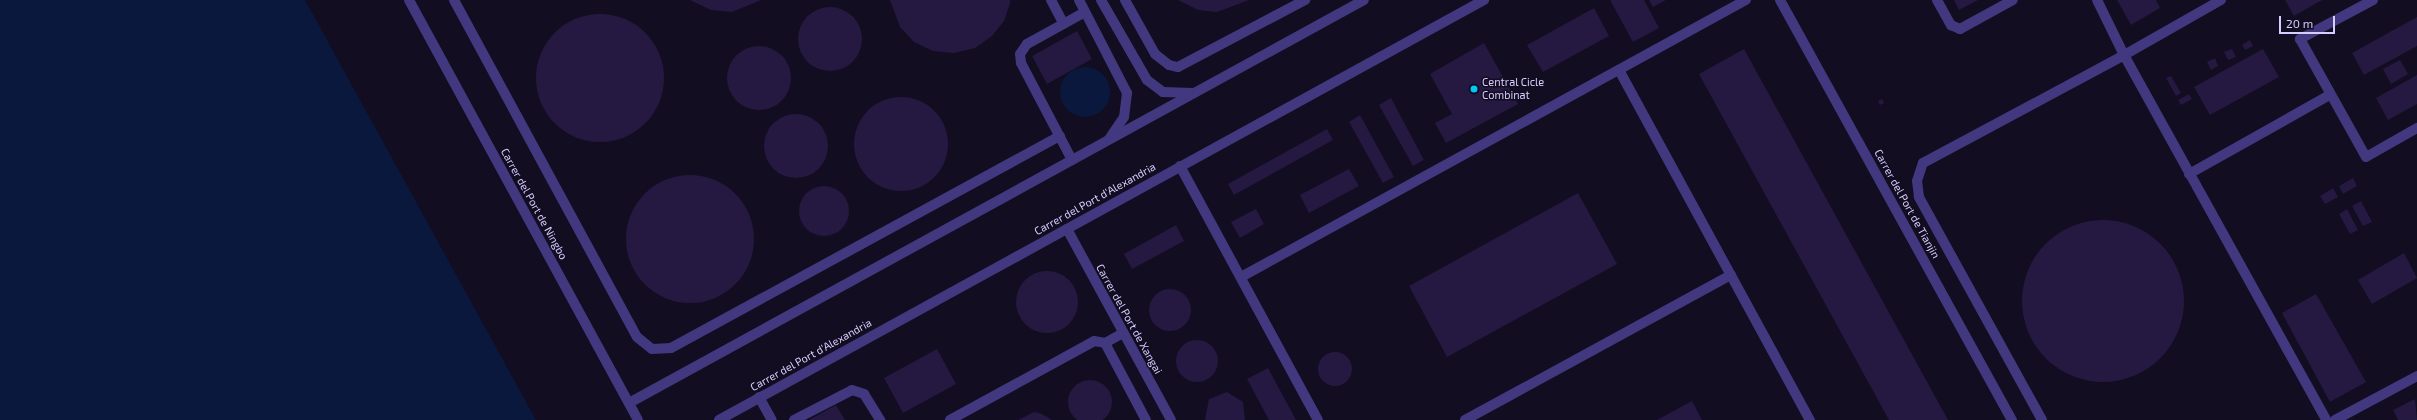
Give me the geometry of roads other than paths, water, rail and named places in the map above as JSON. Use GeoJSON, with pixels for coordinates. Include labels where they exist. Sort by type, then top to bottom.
{"type":"FeatureCollection","features":[{"type":"Feature","properties":{"kind":"street","name":"Carrer del Port de Ningbo"},"geometry":{"type":"LineString","coordinates":[[409,0],[638,420]]}},
{"type":"Feature","properties":{"kind":"street"},"geometry":{"type":"LineString","coordinates":[[454,0],[637,337],[652,349],[671,348],[1060,136]]}},
{"type":"Feature","properties":{"kind":"street"},"geometry":{"type":"LineString","coordinates":[[1051,0],[1064,24]]}},
{"type":"Feature","properties":{"kind":"street"},"geometry":{"type":"LineString","coordinates":[[1079,0],[1127,93],[1124,117],[1106,142]]}},
{"type":"Feature","properties":{"kind":"street"},"geometry":{"type":"LineString","coordinates":[[1101,0],[1147,80],[1172,95],[1198,91]]}},
{"type":"Feature","properties":{"kind":"street"},"geometry":{"type":"LineString","coordinates":[[1125,0],[1154,54],[1169,65],[1178,67],[1305,0]]}},
{"type":"Feature","properties":{"kind":"street"},"geometry":{"type":"LineString","coordinates":[[629,403],[1364,0]]}},
{"type":"Feature","properties":{"kind":"street","name":"Carrer del Port d'Alexandria"},"geometry":{"type":"LineString","coordinates":[[719,420],[1484,0]]}},
{"type":"Feature","properties":{"kind":"street"},"geometry":{"type":"LineString","coordinates":[[1241,277],[1746,0]]}},
{"type":"Feature","properties":{"kind":"street","name":"Carrer del Port de Tianjin"},"geometry":{"type":"LineString","coordinates":[[1780,0],[2012,420]]}},
{"type":"Feature","properties":{"kind":"street"},"geometry":{"type":"LineString","coordinates":[[1937,0],[1951,25],[1960,28],[2013,0]]}},
{"type":"Feature","properties":{"kind":"street"},"geometry":{"type":"LineString","coordinates":[[2097,0],[2124,55],[2326,420]]}},
{"type":"Feature","properties":{"kind":"street"},"geometry":{"type":"LineString","coordinates":[[2042,420],[1919,198],[1918,173],[1923,163],[2124,55],[2221,0]]}},
{"type":"Feature","properties":{"kind":"street"},"geometry":{"type":"LineString","coordinates":[[2373,0],[2300,39],[2366,157],[2417,128]]}},
{"type":"Feature","properties":{"kind":"street"},"geometry":{"type":"LineString","coordinates":[[1072,160],[1020,59],[1027,44],[1086,12]]}},
{"type":"Feature","properties":{"kind":"street"},"geometry":{"type":"LineString","coordinates":[[1619,70],[1810,420]]}},
{"type":"Feature","properties":{"kind":"street"},"geometry":{"type":"LineString","coordinates":[[2189,174],[2330,94]]}},
{"type":"Feature","properties":{"kind":"street"},"geometry":{"type":"LineString","coordinates":[[1180,166],[1318,420]]}},
{"type":"Feature","properties":{"kind":"street","name":"Carrer del Port de Xangai"},"geometry":{"type":"LineString","coordinates":[[1067,229],[1171,420]]}},
{"type":"Feature","properties":{"kind":"street"},"geometry":{"type":"LineString","coordinates":[[1465,420],[1731,275]]}},
{"type":"Feature","properties":{"kind":"street"},"geometry":{"type":"LineString","coordinates":[[950,420],[1094,341],[1104,343],[1123,332]]}},
{"type":"Feature","properties":{"kind":"street"},"geometry":{"type":"LineString","coordinates":[[1104,343],[1146,420]]}},
{"type":"Feature","properties":{"kind":"street"},"geometry":{"type":"LineString","coordinates":[[2336,420],[2417,376]]}},
{"type":"Feature","properties":{"kind":"street"},"geometry":{"type":"LineString","coordinates":[[794,420],[852,390],[864,394],[880,420]]}},
{"type":"Feature","properties":{"kind":"street"},"geometry":{"type":"LineString","coordinates":[[759,397],[772,420]]}},
{"type":"Feature","properties":{"kind":"water"},"geometry":{"type":"Polygon","coordinates":[[[0,0],[305,0],[536,420],[0,420],[0,0]]]}},
{"type":"Feature","properties":{"kind":"water"},"geometry":{"type":"Polygon","coordinates":[[[1080,67],[1090,67],[1103,74],[1110,87],[1110,97],[1103,110],[1090,117],[1080,117],[1071,113],[1064,106],[1060,97],[1060,87],[1064,78],[1071,71],[1080,67]]]}},
{"type":"Feature","properties":{"kind":"place","name":"Central Cicle Combinat"},"geometry":{"type":"Point","coordinates":[1474,89]}}]}
